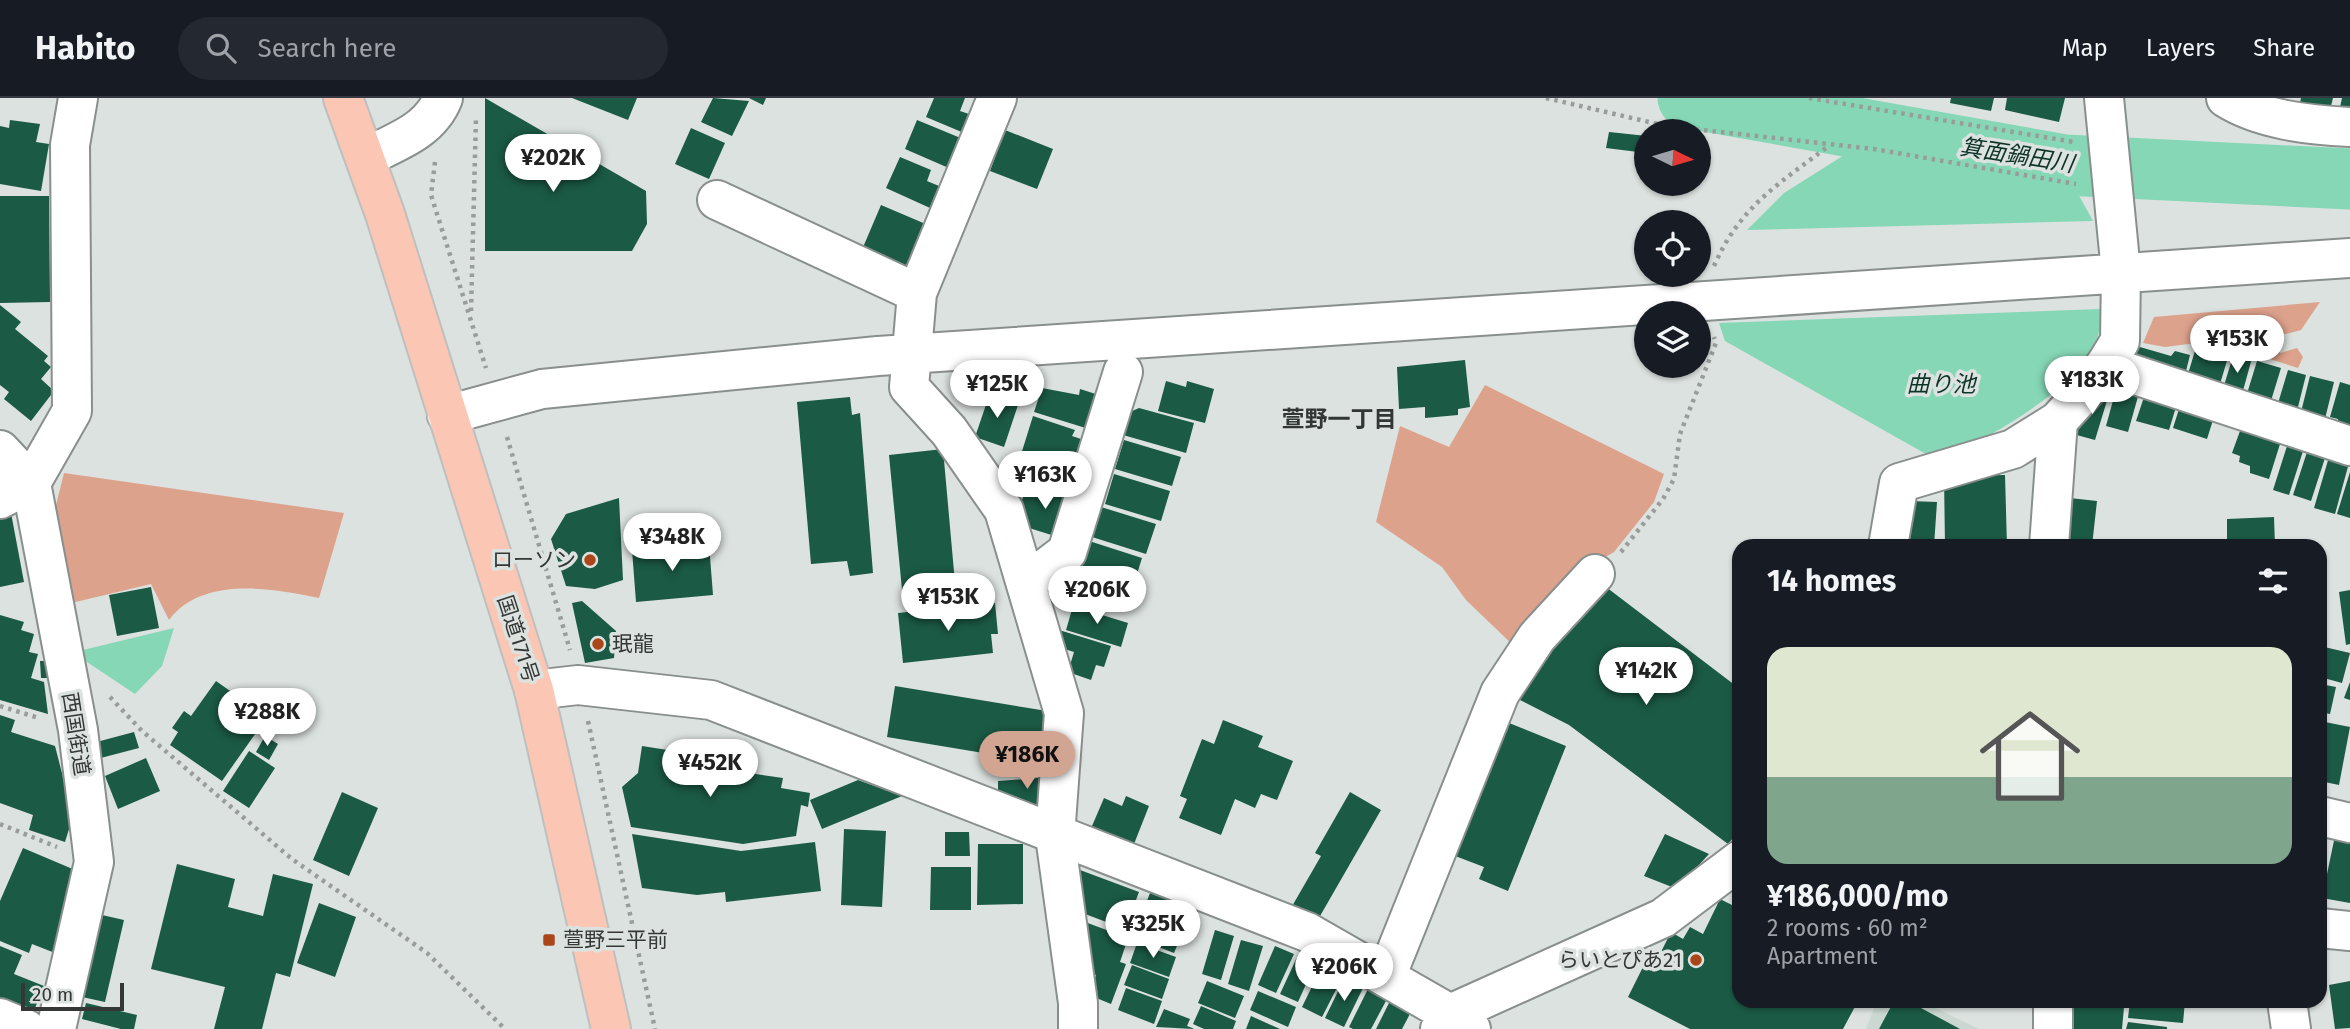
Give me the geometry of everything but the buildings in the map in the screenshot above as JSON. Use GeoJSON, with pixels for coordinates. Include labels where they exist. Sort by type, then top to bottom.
{"type":"FeatureCollection","features":[{"type":"Feature","properties":{"kind":"highway","name":"国道171号"},"geometry":{"type":"LineString","coordinates":[[343,98],[366,157],[534,690],[611,1029]]}},
{"type":"Feature","properties":{"kind":"street"},"geometry":{"type":"LineString","coordinates":[[997,98],[917,293],[909,387],[949,431],[1004,510],[1064,713],[1055,836],[1078,1003],[1078,1029]]}},
{"type":"Feature","properties":{"kind":"street"},"geometry":{"type":"LineString","coordinates":[[1889,539],[1899,483],[2013,449],[2058,421],[2105,365],[2120,341],[2121,272],[2100,186],[2095,145],[2104,98]]}},
{"type":"Feature","properties":{"kind":"street"},"geometry":{"type":"LineString","coordinates":[[2226,98],[2241,107],[2311,125],[2350,127]]}},
{"type":"Feature","properties":{"kind":"street"},"geometry":{"type":"LineString","coordinates":[[366,157],[420,129],[436,115],[460,102]]}},
{"type":"Feature","properties":{"kind":"street"},"geometry":{"type":"LineString","coordinates":[[16,491],[72,411],[67,103]]}},
{"type":"Feature","properties":{"kind":"street"},"geometry":{"type":"LineString","coordinates":[[717,200],[917,293]]}},
{"type":"Feature","properties":{"kind":"street"},"geometry":{"type":"LineString","coordinates":[[447,415],[542,389],[912,354],[2350,258]]}},
{"type":"Feature","properties":{"kind":"street"},"geometry":{"type":"LineString","coordinates":[[2105,365],[2350,446]]}},
{"type":"Feature","properties":{"kind":"street"},"geometry":{"type":"LineString","coordinates":[[1026,583],[1067,552],[1123,372]]}},
{"type":"Feature","properties":{"kind":"street"},"geometry":{"type":"LineString","coordinates":[[2050,539],[2058,421]]}},
{"type":"Feature","properties":{"kind":"street"},"geometry":{"type":"LineString","coordinates":[[0,450],[16,491]]}},
{"type":"Feature","properties":{"kind":"street","name":"西国街道"},"geometry":{"type":"LineString","coordinates":[[16,491],[78,730],[94,862],[53,1028]]}},
{"type":"Feature","properties":{"kind":"street"},"geometry":{"type":"LineString","coordinates":[[1386,977],[1500,693],[1537,637],[1595,574]]}},
{"type":"Feature","properties":{"kind":"street"},"geometry":{"type":"LineString","coordinates":[[534,690],[578,685],[711,701],[1307,932],[1386,977],[1454,1024],[1663,918],[1732,866]]}},
{"type":"Feature","properties":{"kind":"street"},"geometry":{"type":"LineString","coordinates":[[2327,929],[2350,931]]}},
{"type":"Feature","properties":{"kind":"street"},"geometry":{"type":"LineString","coordinates":[[2053,1008],[2053,1029]]}},
{"type":"Feature","properties":{"kind":"street"},"geometry":{"type":"LineString","coordinates":[[2288,1008],[2291,1029]]}},
{"type":"Feature","properties":{"kind":"street"},"geometry":{"type":"LineString","coordinates":[[0,1018],[53,1028]]}},
{"type":"Feature","properties":{"kind":"path"},"geometry":{"type":"LineString","coordinates":[[1546,98],[1666,126],[1830,145],[2100,186]]}},
{"type":"Feature","properties":{"kind":"path"},"geometry":{"type":"LineString","coordinates":[[1809,98],[2095,145]]}},
{"type":"Feature","properties":{"kind":"path"},"geometry":{"type":"LineString","coordinates":[[460,102],[471,316]]}},
{"type":"Feature","properties":{"kind":"path"},"geometry":{"type":"LineString","coordinates":[[1713,269],[1723,246],[1755,201],[1830,145]]}},
{"type":"Feature","properties":{"kind":"path"},"geometry":{"type":"LineString","coordinates":[[1595,574],[1616,559],[1663,499],[1674,479],[1680,434],[1716,343],[1712,329]]}},
{"type":"Feature","properties":{"kind":"path"},"geometry":{"type":"LineString","coordinates":[[106,692],[142,731],[292,859],[427,953],[505,1029]]}},
{"type":"Feature","properties":{"kind":"path"},"geometry":{"type":"LineString","coordinates":[[585,710],[655,1029]]}},
{"type":"Feature","properties":{"kind":"path"},"geometry":{"type":"LineString","coordinates":[[0,824],[94,862]]}},
{"type":"Feature","properties":{"kind":"shaded area"},"geometry":{"type":"Polygon","coordinates":[[[2320,302],[2301,330],[2274,337],[2280,353],[2297,348],[2303,357],[2298,368],[2212,341],[2165,347],[2143,343],[2154,317],[2320,302]]]}},
{"type":"Feature","properties":{"kind":"shaded area"},"geometry":{"type":"Polygon","coordinates":[[[1485,385],[1664,474],[1654,502],[1614,552],[1585,569],[1516,648],[1466,600],[1442,567],[1376,522],[1400,426],[1449,447],[1485,385]]]}},
{"type":"Feature","properties":{"kind":"shaded area"},"geometry":{"type":"Polygon","coordinates":[[[64,473],[344,513],[319,598],[260,589],[219,591],[183,606],[169,620],[151,584],[63,605],[54,513],[64,473]]]}},
{"type":"Feature","properties":{"kind":"shaded area"},"geometry":{"type":"Polygon","coordinates":[[[1874,1008],[1936,1008],[1979,1029],[1866,1029],[1874,1008]]]}},
{"type":"Feature","properties":{"kind":"water"},"geometry":{"type":"Polygon","coordinates":[[[1849,152],[2077,192],[2093,221],[1747,230],[1784,193],[1849,152]]]}},
{"type":"Feature","properties":{"kind":"water","name":"曲り池"},"geometry":{"type":"Polygon","coordinates":[[[2100,309],[2100,329],[2093,348],[2083,363],[2055,391],[1993,433],[1995,441],[1943,455],[1926,454],[1725,341],[1719,323],[2100,309]]]}},
{"type":"Feature","properties":{"kind":"water"},"geometry":{"type":"Polygon","coordinates":[[[174,628],[162,666],[135,694],[78,656],[83,650],[174,628]]]}},
{"type":"Feature","properties":{"kind":"waterway","name":"箕面鍋田川"},"geometry":{"type":"LineString","coordinates":[[1688,98],[2065,165],[2350,179]]}},
{"type":"Feature","properties":{"kind":"place","name":"ローソン"},"geometry":{"type":"Point","coordinates":[590,560]}},
{"type":"Feature","properties":{"kind":"place","name":"珉龍"},"geometry":{"type":"Point","coordinates":[598,644]}},
{"type":"Feature","properties":{"kind":"place","name":"萱野三平前"},"geometry":{"type":"Point","coordinates":[549,940]}},
{"type":"Feature","properties":{"kind":"place","name":"らいとぴあ21"},"geometry":{"type":"Point","coordinates":[1696,960]}},
{"type":"Feature","properties":{"kind":"district","name":"萱野一丁目"},"geometry":{"type":"Point","coordinates":[1339,419]}}]}
